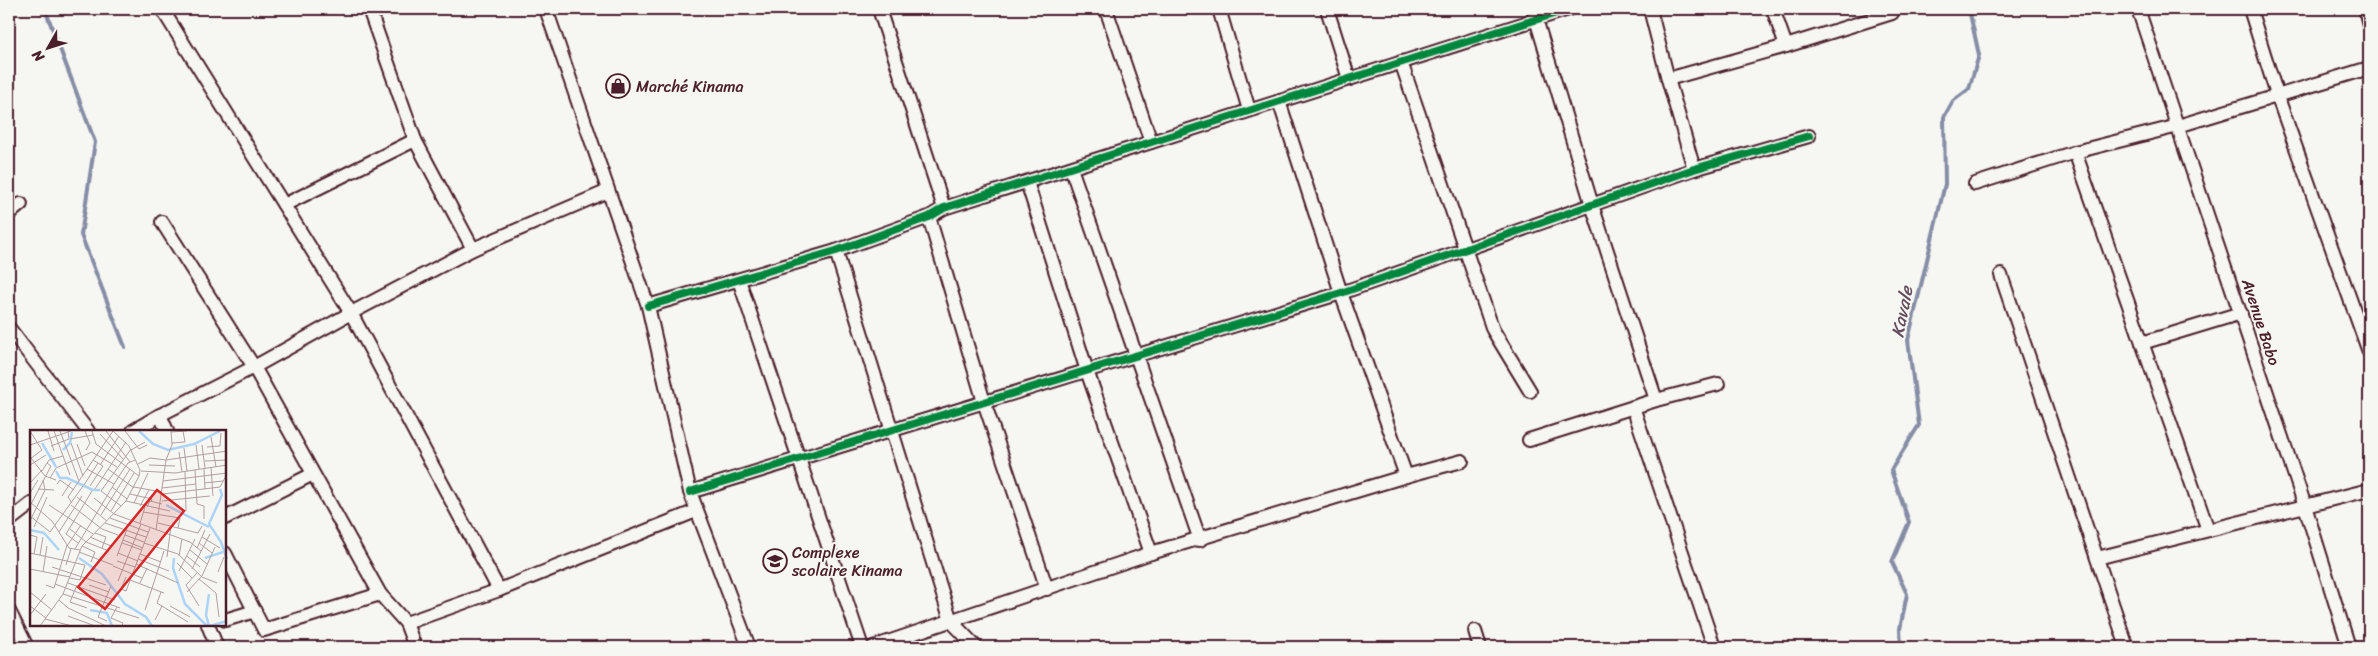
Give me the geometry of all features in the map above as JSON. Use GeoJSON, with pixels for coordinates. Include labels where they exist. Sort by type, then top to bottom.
{"type":"FeatureCollection","features":[{"type":"Feature","properties":{"kind":"street"},"geometry":{"type":"LineString","coordinates":[[162,9],[351,313],[499,590]]}},
{"type":"Feature","properties":{"kind":"street"},"geometry":{"type":"LineString","coordinates":[[546,9],[648,306],[690,492],[696,511],[748,647]]}},
{"type":"Feature","properties":{"kind":"street"},"geometry":{"type":"LineString","coordinates":[[879,9],[944,208]]}},
{"type":"Feature","properties":{"kind":"street"},"geometry":{"type":"LineString","coordinates":[[1106,9],[1151,142]]}},
{"type":"Feature","properties":{"kind":"street"},"geometry":{"type":"LineString","coordinates":[[1219,9],[1250,110]]}},
{"type":"Feature","properties":{"kind":"street"},"geometry":{"type":"LineString","coordinates":[[1327,9],[1349,79]]}},
{"type":"Feature","properties":{"kind":"street"},"geometry":{"type":"LineString","coordinates":[[648,306],[836,251],[930,217],[944,208],[1401,62],[1534,14],[1569,9]]}},
{"type":"Feature","properties":{"kind":"street"},"geometry":{"type":"LineString","coordinates":[[1650,9],[1694,169]]}},
{"type":"Feature","properties":{"kind":"street"},"geometry":{"type":"LineString","coordinates":[[1773,9],[1786,46]]}},
{"type":"Feature","properties":{"kind":"street"},"geometry":{"type":"LineString","coordinates":[[1668,79],[1892,14],[1891,9]]}},
{"type":"Feature","properties":{"kind":"street","name":"Avenue Babo"},"geometry":{"type":"LineString","coordinates":[[2138,9],[2305,506],[2349,647]]}},
{"type":"Feature","properties":{"kind":"street"},"geometry":{"type":"LineString","coordinates":[[2250,9],[2277,95],[2369,352]]}},
{"type":"Feature","properties":{"kind":"street"},"geometry":{"type":"LineString","coordinates":[[2365,9],[2369,25]]}},
{"type":"Feature","properties":{"kind":"street"},"geometry":{"type":"LineString","coordinates":[[374,11],[414,140],[473,250]]}},
{"type":"Feature","properties":{"kind":"street"},"geometry":{"type":"LineString","coordinates":[[1534,14],[1592,205],[1656,400]]}},
{"type":"Feature","properties":{"kind":"street"},"geometry":{"type":"LineString","coordinates":[[1401,62],[1493,330],[1530,391]]}},
{"type":"Feature","properties":{"kind":"street"},"geometry":{"type":"LineString","coordinates":[[1975,184],[2075,152],[2178,126],[2369,68]]}},
{"type":"Feature","properties":{"kind":"street"},"geometry":{"type":"LineString","coordinates":[[1279,101],[1341,293],[1406,476]]}},
{"type":"Feature","properties":{"kind":"street"},"geometry":{"type":"LineString","coordinates":[[690,492],[1341,293],[1694,169],[1809,136]]}},
{"type":"Feature","properties":{"kind":"street"},"geometry":{"type":"LineString","coordinates":[[284,205],[414,140]]}},
{"type":"Feature","properties":{"kind":"street"},"geometry":{"type":"LineString","coordinates":[[2075,152],[2208,530]]}},
{"type":"Feature","properties":{"kind":"street"},"geometry":{"type":"LineString","coordinates":[[1071,168],[1138,355],[1200,540]]}},
{"type":"Feature","properties":{"kind":"street"},"geometry":{"type":"LineString","coordinates":[[1027,182],[1087,371],[1151,553]]}},
{"type":"Feature","properties":{"kind":"street"},"geometry":{"type":"LineString","coordinates":[[135,430],[351,313],[473,250],[608,191]]}},
{"type":"Feature","properties":{"kind":"street"},"geometry":{"type":"LineString","coordinates":[[9,214],[21,204]]}},
{"type":"Feature","properties":{"kind":"street"},"geometry":{"type":"LineString","coordinates":[[930,217],[984,402],[1047,589]]}},
{"type":"Feature","properties":{"kind":"street"},"geometry":{"type":"LineString","coordinates":[[162,222],[254,367],[380,594],[406,623],[415,647]]}},
{"type":"Feature","properties":{"kind":"street"},"geometry":{"type":"LineString","coordinates":[[836,251],[951,621],[976,647]]}},
{"type":"Feature","properties":{"kind":"street"},"geometry":{"type":"LineString","coordinates":[[2001,275],[2127,647]]}},
{"type":"Feature","properties":{"kind":"street"},"geometry":{"type":"LineString","coordinates":[[739,280],[862,647]]}},
{"type":"Feature","properties":{"kind":"street"},"geometry":{"type":"LineString","coordinates":[[2142,343],[2241,313]]}},
{"type":"Feature","properties":{"kind":"street"},"geometry":{"type":"LineString","coordinates":[[9,328],[87,430]]}},
{"type":"Feature","properties":{"kind":"street"},"geometry":{"type":"LineString","coordinates":[[1529,440],[1656,400],[1718,384]]}},
{"type":"Feature","properties":{"kind":"street"},"geometry":{"type":"LineString","coordinates":[[1633,407],[1714,647]]}},
{"type":"Feature","properties":{"kind":"street"},"geometry":{"type":"LineString","coordinates":[[160,415],[167,430]]}},
{"type":"Feature","properties":{"kind":"street"},"geometry":{"type":"LineString","coordinates":[[873,647],[1151,553],[1200,540],[1406,476],[1462,461]]}},
{"type":"Feature","properties":{"kind":"street"},"geometry":{"type":"LineString","coordinates":[[226,518],[313,474]]}},
{"type":"Feature","properties":{"kind":"street"},"geometry":{"type":"LineString","coordinates":[[2097,558],[2369,490]]}},
{"type":"Feature","properties":{"kind":"street"},"geometry":{"type":"LineString","coordinates":[[9,521],[30,505]]}},
{"type":"Feature","properties":{"kind":"street"},"geometry":{"type":"LineString","coordinates":[[406,623],[499,590],[696,511]]}},
{"type":"Feature","properties":{"kind":"street"},"geometry":{"type":"LineString","coordinates":[[226,555],[264,630],[380,594]]}},
{"type":"Feature","properties":{"kind":"street"},"geometry":{"type":"LineString","coordinates":[[9,611],[28,647]]}},
{"type":"Feature","properties":{"kind":"street"},"geometry":{"type":"LineString","coordinates":[[226,620],[255,611]]}},
{"type":"Feature","properties":{"kind":"street"},"geometry":{"type":"LineString","coordinates":[[208,626],[217,647]]}},
{"type":"Feature","properties":{"kind":"street"},"geometry":{"type":"LineString","coordinates":[[1475,631],[1480,647]]}},
{"type":"Feature","properties":{"kind":"waterway"},"geometry":{"type":"LineString","coordinates":[[45,9],[95,142],[81,235],[125,347]]}},
{"type":"Feature","properties":{"kind":"waterway","name":"Kavale"},"geometry":{"type":"LineString","coordinates":[[1901,647],[1900,629],[1907,594],[1892,562],[1909,522],[1891,470],[1919,425],[1908,340],[1945,184],[1944,117],[1953,101],[1969,89],[1979,55],[1969,9]]}},
{"type":"Feature","properties":{"kind":"cycle path"},"geometry":{"type":"LineString","coordinates":[[648,306],[836,251],[929,217],[944,208],[1569,9]]}},
{"type":"Feature","properties":{"kind":"cycle path"},"geometry":{"type":"LineString","coordinates":[[690,492],[1341,293],[1694,169],[1809,136]]}},
{"type":"Feature","properties":{"kind":"place","name":"Marché Kinama"},"geometry":{"type":"Point","coordinates":[618,86]}},
{"type":"Feature","properties":{"kind":"place","name":"Complexe scolaire Kinama"},"geometry":{"type":"Point","coordinates":[775,561]}}]}
